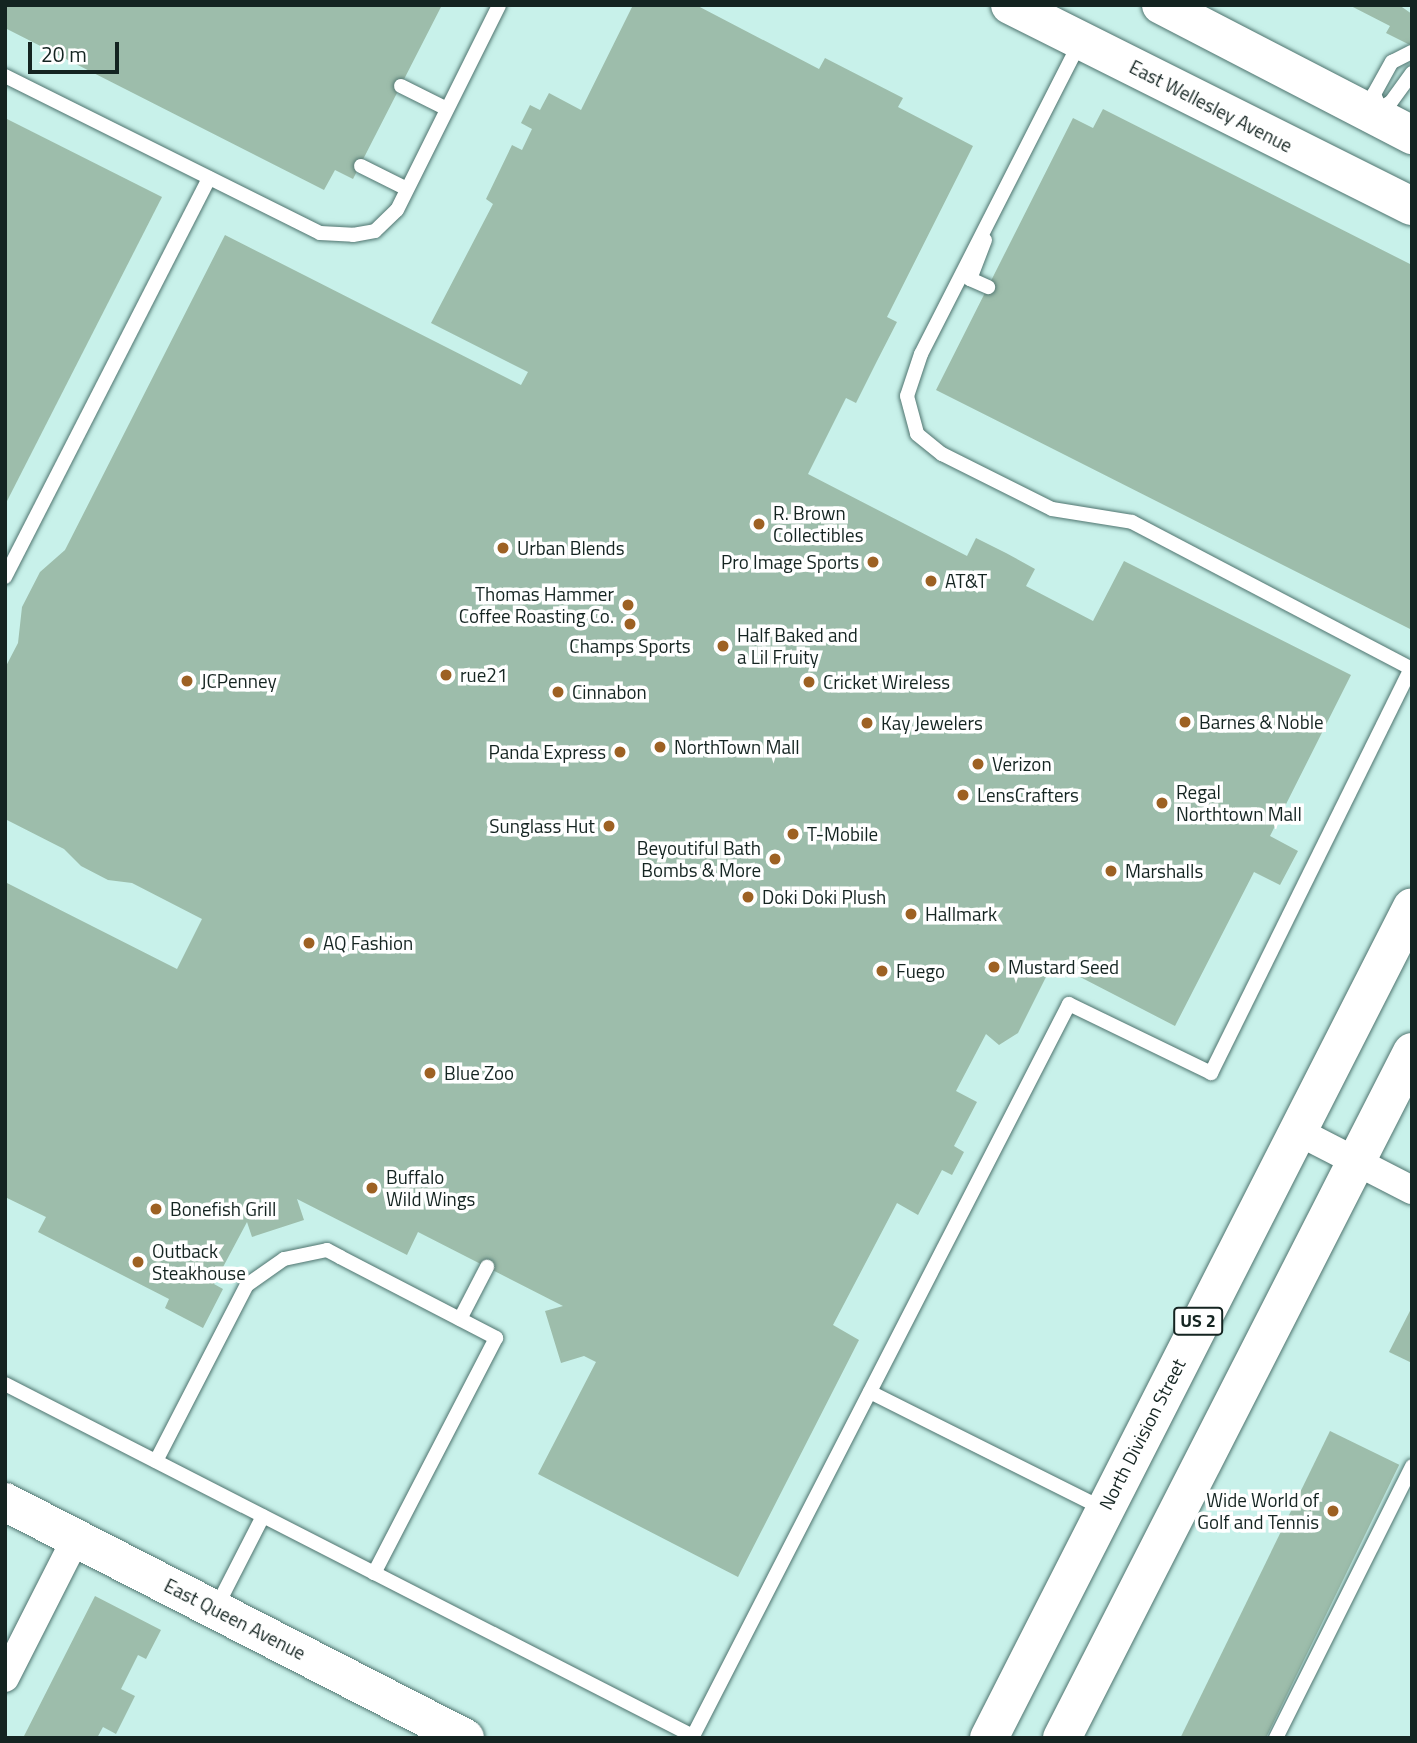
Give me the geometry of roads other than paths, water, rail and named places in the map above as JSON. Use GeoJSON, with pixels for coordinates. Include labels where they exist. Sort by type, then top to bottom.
{"type":"FeatureCollection","features":[{"type":"Feature","properties":{"kind":"main road","name":"East Wellesley Avenue"},"geometry":{"type":"LineString","coordinates":[[1010,5],[1412,206]]}},
{"type":"Feature","properties":{"kind":"main road"},"geometry":{"type":"LineString","coordinates":[[1161,5],[1376,111],[1412,135]]}},
{"type":"Feature","properties":{"kind":"main road","name":"North Division Street"},"geometry":{"type":"LineString","coordinates":[[989,1738],[1412,907]]}},
{"type":"Feature","properties":{"kind":"main road"},"geometry":{"type":"LineString","coordinates":[[1062,1738],[1412,1052]]}},
{"type":"Feature","properties":{"kind":"main road","name":"East Queen Avenue"},"geometry":{"type":"LineString","coordinates":[[5,1502],[465,1738]]}},
{"type":"Feature","properties":{"kind":"street"},"geometry":{"type":"LineString","coordinates":[[1297,1131],[1412,1190]]}},
{"type":"Feature","properties":{"kind":"street"},"geometry":{"type":"LineString","coordinates":[[5,1678],[76,1538]]}},
{"type":"Feature","properties":{"kind":"lane"},"geometry":{"type":"LineString","coordinates":[[5,76],[326,234],[376,231],[397,210],[499,5]]}},
{"type":"Feature","properties":{"kind":"lane"},"geometry":{"type":"LineString","coordinates":[[5,1384],[693,1737],[1069,1004],[1211,1073],[1411,669],[1132,523],[1052,509],[942,454],[917,433],[907,396],[920,354],[1081,41]]}},
{"type":"Feature","properties":{"kind":"lane"},"geometry":{"type":"LineString","coordinates":[[1411,57],[1392,62],[1374,94],[1376,111],[1391,102],[1412,73]]}},
{"type":"Feature","properties":{"kind":"lane"},"geometry":{"type":"LineString","coordinates":[[401,86],[447,109]]}},
{"type":"Feature","properties":{"kind":"lane"},"geometry":{"type":"LineString","coordinates":[[360,166],[407,189]]}},
{"type":"Feature","properties":{"kind":"lane"},"geometry":{"type":"LineString","coordinates":[[5,577],[209,178]]}},
{"type":"Feature","properties":{"kind":"lane"},"geometry":{"type":"LineString","coordinates":[[988,221],[983,253],[970,279],[988,286]]}},
{"type":"Feature","properties":{"kind":"lane"},"geometry":{"type":"LineString","coordinates":[[156,1461],[247,1285],[285,1259],[327,1251],[460,1319],[496,1338],[374,1573]]}},
{"type":"Feature","properties":{"kind":"lane"},"geometry":{"type":"LineString","coordinates":[[460,1319],[487,1267]]}},
{"type":"Feature","properties":{"kind":"lane"},"geometry":{"type":"LineString","coordinates":[[870,1392],[1104,1509]]}},
{"type":"Feature","properties":{"kind":"lane"},"geometry":{"type":"LineString","coordinates":[[1276,1738],[1412,1466]]}},
{"type":"Feature","properties":{"kind":"lane"},"geometry":{"type":"LineString","coordinates":[[215,1609],[263,1516]]}},
{"type":"Feature","properties":{"kind":"place","name":"R. Brown Collectibles"},"geometry":{"type":"Point","coordinates":[759,524]}},
{"type":"Feature","properties":{"kind":"place","name":"Urban Blends"},"geometry":{"type":"Point","coordinates":[503,548]}},
{"type":"Feature","properties":{"kind":"place","name":"Pro Image Sports"},"geometry":{"type":"Point","coordinates":[873,562]}},
{"type":"Feature","properties":{"kind":"place","name":"AT&T"},"geometry":{"type":"Point","coordinates":[931,581]}},
{"type":"Feature","properties":{"kind":"place","name":"Thomas Hammer Coffee Roasting Co."},"geometry":{"type":"Point","coordinates":[628,605]}},
{"type":"Feature","properties":{"kind":"place","name":"Champs Sports"},"geometry":{"type":"Point","coordinates":[630,624]}},
{"type":"Feature","properties":{"kind":"place","name":"Half Baked and a Lil Fruity"},"geometry":{"type":"Point","coordinates":[723,646]}},
{"type":"Feature","properties":{"kind":"place","name":"rue21"},"geometry":{"type":"Point","coordinates":[446,675]}},
{"type":"Feature","properties":{"kind":"place","name":"JCPenney"},"geometry":{"type":"Point","coordinates":[187,681]}},
{"type":"Feature","properties":{"kind":"place","name":"Cricket Wireless"},"geometry":{"type":"Point","coordinates":[809,682]}},
{"type":"Feature","properties":{"kind":"place","name":"Cinnabon"},"geometry":{"type":"Point","coordinates":[558,692]}},
{"type":"Feature","properties":{"kind":"place","name":"Barnes & Noble"},"geometry":{"type":"Point","coordinates":[1185,722]}},
{"type":"Feature","properties":{"kind":"place","name":"Kay Jewelers"},"geometry":{"type":"Point","coordinates":[867,723]}},
{"type":"Feature","properties":{"kind":"place","name":"NorthTown Mall"},"geometry":{"type":"Point","coordinates":[660,747]}},
{"type":"Feature","properties":{"kind":"place","name":"Panda Express"},"geometry":{"type":"Point","coordinates":[620,752]}},
{"type":"Feature","properties":{"kind":"place","name":"Verizon"},"geometry":{"type":"Point","coordinates":[978,764]}},
{"type":"Feature","properties":{"kind":"place","name":"LensCrafters"},"geometry":{"type":"Point","coordinates":[963,795]}},
{"type":"Feature","properties":{"kind":"place","name":"Regal Northtown Mall"},"geometry":{"type":"Point","coordinates":[1162,803]}},
{"type":"Feature","properties":{"kind":"place","name":"Sunglass Hut"},"geometry":{"type":"Point","coordinates":[609,826]}},
{"type":"Feature","properties":{"kind":"place","name":"T-Mobile"},"geometry":{"type":"Point","coordinates":[793,834]}},
{"type":"Feature","properties":{"kind":"place","name":"Beyoutiful Bath Bombs & More"},"geometry":{"type":"Point","coordinates":[775,859]}},
{"type":"Feature","properties":{"kind":"place","name":"Marshalls"},"geometry":{"type":"Point","coordinates":[1111,871]}},
{"type":"Feature","properties":{"kind":"place","name":"Doki Doki Plush"},"geometry":{"type":"Point","coordinates":[748,897]}},
{"type":"Feature","properties":{"kind":"place","name":"Hallmark"},"geometry":{"type":"Point","coordinates":[911,914]}},
{"type":"Feature","properties":{"kind":"place","name":"AQ Fashion"},"geometry":{"type":"Point","coordinates":[309,943]}},
{"type":"Feature","properties":{"kind":"place","name":"Mustard Seed"},"geometry":{"type":"Point","coordinates":[994,967]}},
{"type":"Feature","properties":{"kind":"place","name":"Fuego"},"geometry":{"type":"Point","coordinates":[882,971]}},
{"type":"Feature","properties":{"kind":"place","name":"Blue Zoo"},"geometry":{"type":"Point","coordinates":[430,1073]}},
{"type":"Feature","properties":{"kind":"place","name":"Buffalo Wild Wings"},"geometry":{"type":"Point","coordinates":[372,1188]}},
{"type":"Feature","properties":{"kind":"place","name":"Bonefish Grill"},"geometry":{"type":"Point","coordinates":[156,1209]}},
{"type":"Feature","properties":{"kind":"place","name":"Outback Steakhouse"},"geometry":{"type":"Point","coordinates":[138,1262]}},
{"type":"Feature","properties":{"kind":"place","name":"Wide World of Golf and Tennis"},"geometry":{"type":"Point","coordinates":[1333,1511]}}]}
